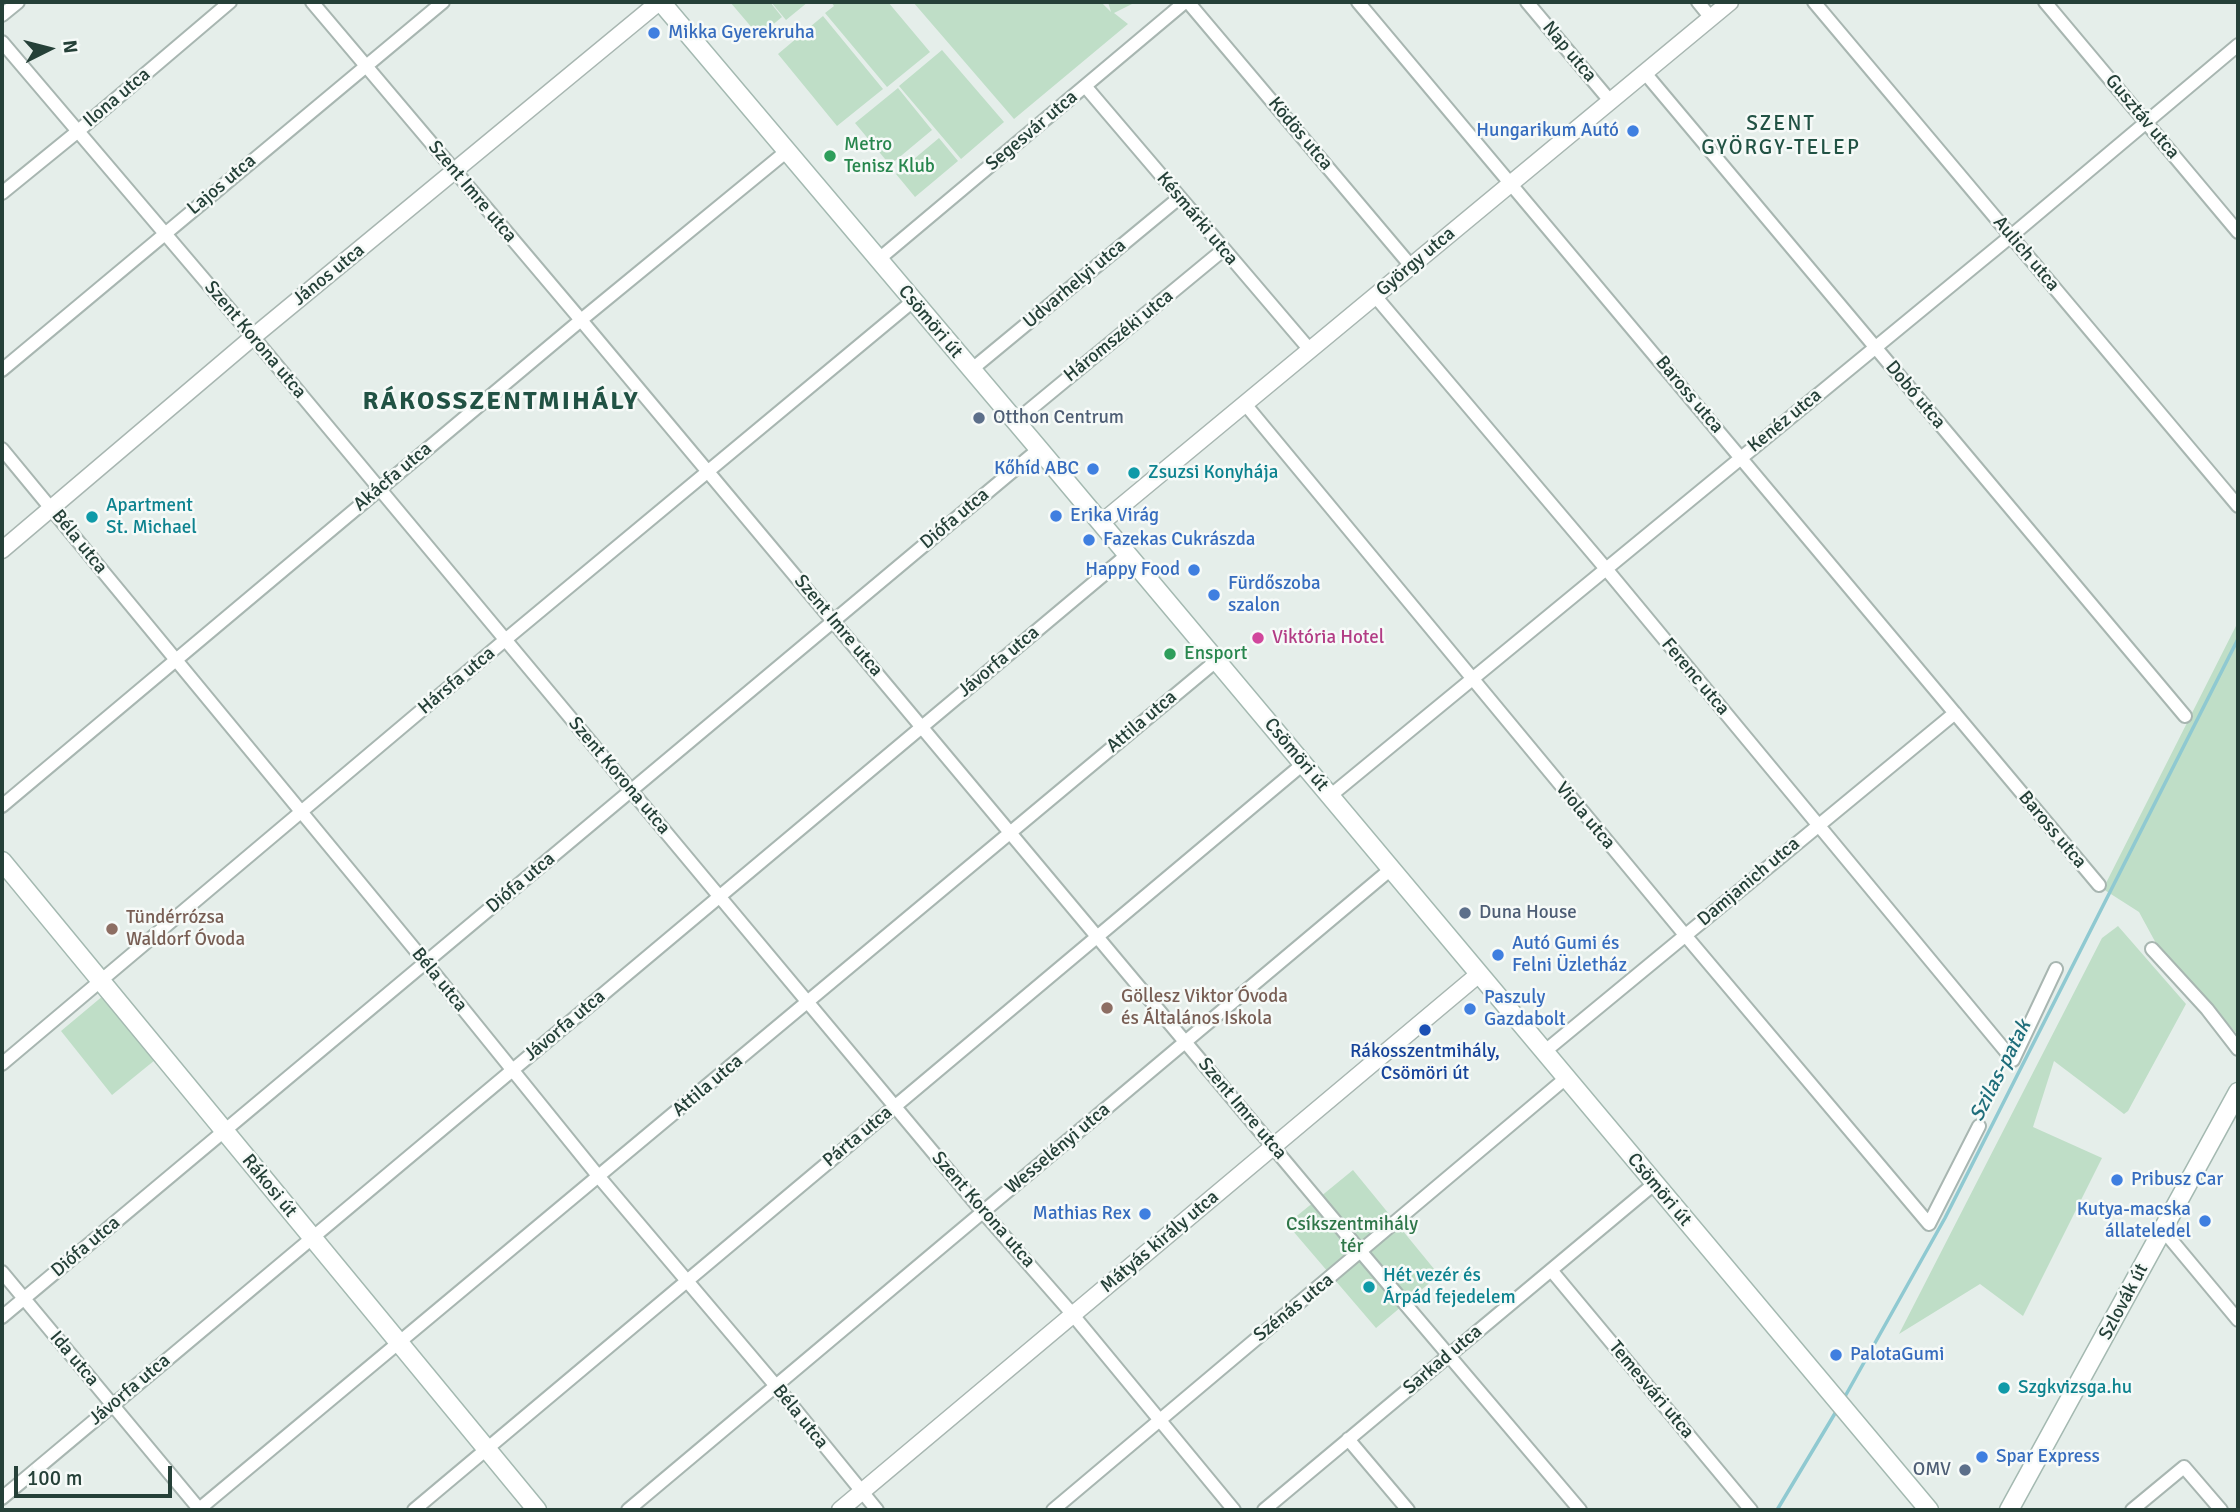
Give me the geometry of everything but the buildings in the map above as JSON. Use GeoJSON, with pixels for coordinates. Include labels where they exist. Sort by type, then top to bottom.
{"type":"FeatureCollection","features":[{"type":"Feature","properties":{"kind":"main road","name":"Csömöri út"},"geometry":{"type":"LineString","coordinates":[[660,2],[1040,449],[1929,1510]]}},
{"type":"Feature","properties":{"kind":"main road","name":"Rákosi út"},"geometry":{"type":"LineString","coordinates":[[2,862],[537,1510]]}},
{"type":"Feature","properties":{"kind":"main road","name":"Szlovák út"},"geometry":{"type":"LineString","coordinates":[[2009,1510],[2238,1092]]}},
{"type":"Feature","properties":{"kind":"street"},"geometry":{"type":"LineString","coordinates":[[2,15],[18,2]]}},
{"type":"Feature","properties":{"kind":"street","name":"Ilona utca"},"geometry":{"type":"LineString","coordinates":[[2,193],[230,2]]}},
{"type":"Feature","properties":{"kind":"street","name":"Szent Imre utca"},"geometry":{"type":"LineString","coordinates":[[312,2],[582,320],[1361,1252]]}},
{"type":"Feature","properties":{"kind":"street","name":"Lajos utca"},"geometry":{"type":"LineString","coordinates":[[2,370],[443,2]]}},
{"type":"Feature","properties":{"kind":"street","name":"János utca"},"geometry":{"type":"LineString","coordinates":[[2,550],[253,337],[660,2]]}},
{"type":"Feature","properties":{"kind":"street","name":"Segesvár utca"},"geometry":{"type":"LineString","coordinates":[[879,259],[1187,2]]}},
{"type":"Feature","properties":{"kind":"street","name":"Ködös utca"},"geometry":{"type":"LineString","coordinates":[[1187,2],[1411,266]]}},
{"type":"Feature","properties":{"kind":"street","name":"Baross utca"},"geometry":{"type":"LineString","coordinates":[[1358,2],[2099,885]]}},
{"type":"Feature","properties":{"kind":"street","name":"Nap utca"},"geometry":{"type":"LineString","coordinates":[[1527,2],[1611,102]]}},
{"type":"Feature","properties":{"kind":"street"},"geometry":{"type":"LineString","coordinates":[[1698,2],[1711,18]]}},
{"type":"Feature","properties":{"kind":"street","name":"György utca"},"geometry":{"type":"LineString","coordinates":[[1101,523],[1730,2]]}},
{"type":"Feature","properties":{"kind":"street","name":"Aulich utca"},"geometry":{"type":"LineString","coordinates":[[1814,2],[2238,506]]}},
{"type":"Feature","properties":{"kind":"street","name":"Gusztáv utca"},"geometry":{"type":"LineString","coordinates":[[2045,2],[2238,232]]}},
{"type":"Feature","properties":{"kind":"street","name":"Szent Korona utca"},"geometry":{"type":"LineString","coordinates":[[2,42],[253,337],[1234,1510]]}},
{"type":"Feature","properties":{"kind":"street","name":"Kenéz utca"},"geometry":{"type":"LineString","coordinates":[[1330,796],[2011,236],[2238,45]]}},
{"type":"Feature","properties":{"kind":"street","name":"Dobó utca"},"geometry":{"type":"LineString","coordinates":[[1645,73],[2185,716]]}},
{"type":"Feature","properties":{"kind":"street","name":"Késmárki utca"},"geometry":{"type":"LineString","coordinates":[[1085,86],[1310,350]]}},
{"type":"Feature","properties":{"kind":"street","name":"Akácfa utca"},"geometry":{"type":"LineString","coordinates":[[2,806],[787,151]]}},
{"type":"Feature","properties":{"kind":"street","name":"Udvarhelyi utca"},"geometry":{"type":"LineString","coordinates":[[971,370],[1179,198]]}},
{"type":"Feature","properties":{"kind":"street","name":"Háromszéki utca"},"geometry":{"type":"LineString","coordinates":[[1016,421],[1223,250]]}},
{"type":"Feature","properties":{"kind":"street","name":"Ferenc utca"},"geometry":{"type":"LineString","coordinates":[[1375,296],[1607,570],[2013,1060],[2056,969]]}},
{"type":"Feature","properties":{"kind":"street","name":"Hársfa utca"},"geometry":{"type":"LineString","coordinates":[[2,1064],[913,301]]}},
{"type":"Feature","properties":{"kind":"street","name":"Viola utca"},"geometry":{"type":"LineString","coordinates":[[1245,404],[1472,680],[1929,1224],[1979,1126]]}},
{"type":"Feature","properties":{"kind":"street","name":"Béla utca"},"geometry":{"type":"LineString","coordinates":[[2,449],[426,963],[598,1177],[776,1386],[877,1510]]}},
{"type":"Feature","properties":{"kind":"street","name":"Diófa utca"},"geometry":{"type":"LineString","coordinates":[[2,1317],[1040,449]]}},
{"type":"Feature","properties":{"kind":"street","name":"Jávorfa utca"},"geometry":{"type":"LineString","coordinates":[[2,1498],[1127,555]]}},
{"type":"Feature","properties":{"kind":"street","name":"Attila utca"},"geometry":{"type":"LineString","coordinates":[[199,1510],[1216,661]]}},
{"type":"Feature","properties":{"kind":"street","name":"Damjanich utca"},"geometry":{"type":"LineString","coordinates":[[1544,1052],[1955,713]]}},
{"type":"Feature","properties":{"kind":"street","name":"Párta utca"},"geometry":{"type":"LineString","coordinates":[[414,1510],[1303,764]]}},
{"type":"Feature","properties":{"kind":"street","name":"Wesselényi utca"},"geometry":{"type":"LineString","coordinates":[[628,1510],[1391,869]]}},
{"type":"Feature","properties":{"kind":"street"},"geometry":{"type":"LineString","coordinates":[[2152,949],[2207,1009],[2238,1049]]}},
{"type":"Feature","properties":{"kind":"street","name":"Mátyás király utca"},"geometry":{"type":"LineString","coordinates":[[840,1510],[1479,974]]}},
{"type":"Feature","properties":{"kind":"street","name":"Szénás utca"},"geometry":{"type":"LineString","coordinates":[[1053,1510],[1566,1078]]}},
{"type":"Feature","properties":{"kind":"street","name":"Sarkad utca"},"geometry":{"type":"LineString","coordinates":[[1264,1510],[1654,1184]]}},
{"type":"Feature","properties":{"kind":"street"},"geometry":{"type":"LineString","coordinates":[[2163,1230],[2238,1320]]}},
{"type":"Feature","properties":{"kind":"street"},"geometry":{"type":"LineString","coordinates":[[1361,1252],[1580,1510]]}},
{"type":"Feature","properties":{"kind":"street","name":"Temesvári utca"},"geometry":{"type":"LineString","coordinates":[[1551,1270],[1751,1510]]}},
{"type":"Feature","properties":{"kind":"street","name":"Ida utca"},"geometry":{"type":"LineString","coordinates":[[2,1272],[199,1510]]}},
{"type":"Feature","properties":{"kind":"street"},"geometry":{"type":"LineString","coordinates":[[1348,1439],[1408,1510]]}},
{"type":"Feature","properties":{"kind":"street"},"geometry":{"type":"LineString","coordinates":[[2132,1510],[2185,1467],[2221,1510]]}},
{"type":"Feature","properties":{"kind":"green space"},"geometry":{"type":"Polygon","coordinates":[[[730,2],[770,2],[782,17],[759,36],[730,2]]]}},
{"type":"Feature","properties":{"kind":"green space"},"geometry":{"type":"Polygon","coordinates":[[[771,2],[808,2],[786,20],[771,2]]]}},
{"type":"Feature","properties":{"kind":"green space"},"geometry":{"type":"Polygon","coordinates":[[[831,2],[888,2],[930,52],[887,87],[825,13],[834,6],[831,2]]]}},
{"type":"Feature","properties":{"kind":"green space"},"geometry":{"type":"Polygon","coordinates":[[[913,2],[1101,2],[1111,12],[1108,2],[1136,2],[1114,13],[1128,24],[1014,119],[913,2]]]}},
{"type":"Feature","properties":{"kind":"green space"},"geometry":{"type":"Polygon","coordinates":[[[823,16],[883,89],[837,126],[778,54],[823,16]]]}},
{"type":"Feature","properties":{"kind":"green space"},"geometry":{"type":"Polygon","coordinates":[[[942,50],[1004,122],[961,159],[899,86],[942,50]]]}},
{"type":"Feature","properties":{"kind":"green space"},"geometry":{"type":"Polygon","coordinates":[[[898,88],[932,130],[890,165],[855,123],[898,88]]]}},
{"type":"Feature","properties":{"kind":"green space"},"geometry":{"type":"Polygon","coordinates":[[[939,138],[958,161],[915,197],[896,174],[939,138]]]}},
{"type":"Feature","properties":{"kind":"green space"},"geometry":{"type":"Polygon","coordinates":[[[2238,622],[2238,1035],[2158,947],[2139,912],[2103,889],[2238,622]]]}},
{"type":"Feature","properties":{"kind":"green space"},"geometry":{"type":"Polygon","coordinates":[[[2118,926],[2186,1004],[2124,1114],[2054,1061],[2033,1127],[2102,1158],[2023,1316],[1980,1284],[1899,1334],[2102,938],[2118,926]]]}},
{"type":"Feature","properties":{"kind":"green space"},"geometry":{"type":"Polygon","coordinates":[[[104,995],[155,1060],[112,1095],[61,1031],[104,995]]]}},
{"type":"Feature","properties":{"kind":"green space","name":"Csíkszentmihály tér"},"geometry":{"type":"Polygon","coordinates":[[[1353,1170],[1439,1275],[1376,1328],[1287,1224],[1353,1170]]]}},
{"type":"Feature","properties":{"kind":"waterway","name":"Szilas-patak"},"geometry":{"type":"LineString","coordinates":[[1843,1400],[1945,1218],[2238,639]]}},
{"type":"Feature","properties":{"kind":"waterway","name":"Szilas-patak"},"geometry":{"type":"LineString","coordinates":[[1777,1510],[1837,1410]]}},
{"type":"Feature","properties":{"kind":"place","name":"Mikka Gyerekruha"},"geometry":{"type":"Point","coordinates":[654,33]}},
{"type":"Feature","properties":{"kind":"place","name":"Hungarikum Autó"},"geometry":{"type":"Point","coordinates":[1633,131]}},
{"type":"Feature","properties":{"kind":"place","name":"Metro Tenisz Klub"},"geometry":{"type":"Point","coordinates":[830,156]}},
{"type":"Feature","properties":{"kind":"place","name":"Otthon Centrum"},"geometry":{"type":"Point","coordinates":[979,418]}},
{"type":"Feature","properties":{"kind":"place","name":"Kőhíd ABC"},"geometry":{"type":"Point","coordinates":[1093,469]}},
{"type":"Feature","properties":{"kind":"place","name":"Zsuzsi Konyhája"},"geometry":{"type":"Point","coordinates":[1134,473]}},
{"type":"Feature","properties":{"kind":"place","name":"Erika Virág"},"geometry":{"type":"Point","coordinates":[1056,516]}},
{"type":"Feature","properties":{"kind":"place","name":"Apartment St. Michael"},"geometry":{"type":"Point","coordinates":[92,517]}},
{"type":"Feature","properties":{"kind":"place","name":"Fazekas Cukrászda"},"geometry":{"type":"Point","coordinates":[1089,540]}},
{"type":"Feature","properties":{"kind":"place","name":"Happy Food"},"geometry":{"type":"Point","coordinates":[1194,570]}},
{"type":"Feature","properties":{"kind":"place","name":"Fürdőszoba szalon"},"geometry":{"type":"Point","coordinates":[1214,595]}},
{"type":"Feature","properties":{"kind":"place","name":"Viktória Hotel"},"geometry":{"type":"Point","coordinates":[1258,638]}},
{"type":"Feature","properties":{"kind":"place","name":"Ensport"},"geometry":{"type":"Point","coordinates":[1170,654]}},
{"type":"Feature","properties":{"kind":"place","name":"Duna House"},"geometry":{"type":"Point","coordinates":[1465,913]}},
{"type":"Feature","properties":{"kind":"place","name":"Tündérrózsa Waldorf Óvoda"},"geometry":{"type":"Point","coordinates":[112,929]}},
{"type":"Feature","properties":{"kind":"place","name":"Autó Gumi és Felni Üzletház"},"geometry":{"type":"Point","coordinates":[1498,955]}},
{"type":"Feature","properties":{"kind":"place","name":"Göllesz Viktor Óvoda és Általános Iskola"},"geometry":{"type":"Point","coordinates":[1107,1008]}},
{"type":"Feature","properties":{"kind":"place","name":"Paszuly Gazdabolt"},"geometry":{"type":"Point","coordinates":[1470,1009]}},
{"type":"Feature","properties":{"kind":"place","name":"Rákosszentmihály, Csömöri út"},"geometry":{"type":"Point","coordinates":[1425,1030]}},
{"type":"Feature","properties":{"kind":"place","name":"Pribusz Car"},"geometry":{"type":"Point","coordinates":[2117,1180]}},
{"type":"Feature","properties":{"kind":"place","name":"Mathias Rex"},"geometry":{"type":"Point","coordinates":[1145,1214]}},
{"type":"Feature","properties":{"kind":"place","name":"Kutya-macska állateledel"},"geometry":{"type":"Point","coordinates":[2205,1221]}},
{"type":"Feature","properties":{"kind":"place","name":"Hét vezér és Árpád fejedelem"},"geometry":{"type":"Point","coordinates":[1369,1287]}},
{"type":"Feature","properties":{"kind":"place","name":"PalotaGumi"},"geometry":{"type":"Point","coordinates":[1836,1355]}},
{"type":"Feature","properties":{"kind":"place","name":"Szgkvizsga.hu"},"geometry":{"type":"Point","coordinates":[2004,1388]}},
{"type":"Feature","properties":{"kind":"place","name":"Spar Express"},"geometry":{"type":"Point","coordinates":[1982,1457]}},
{"type":"Feature","properties":{"kind":"place","name":"OMV"},"geometry":{"type":"Point","coordinates":[1965,1470]}},
{"type":"Feature","properties":{"kind":"district","name":"SZENT GYÖRGY-TELEP"},"geometry":{"type":"Point","coordinates":[1781,136]}},
{"type":"Feature","properties":{"kind":"district","name":"RÁKOSSZENTMIHÁLY"},"geometry":{"type":"Point","coordinates":[501,402]}}]}
